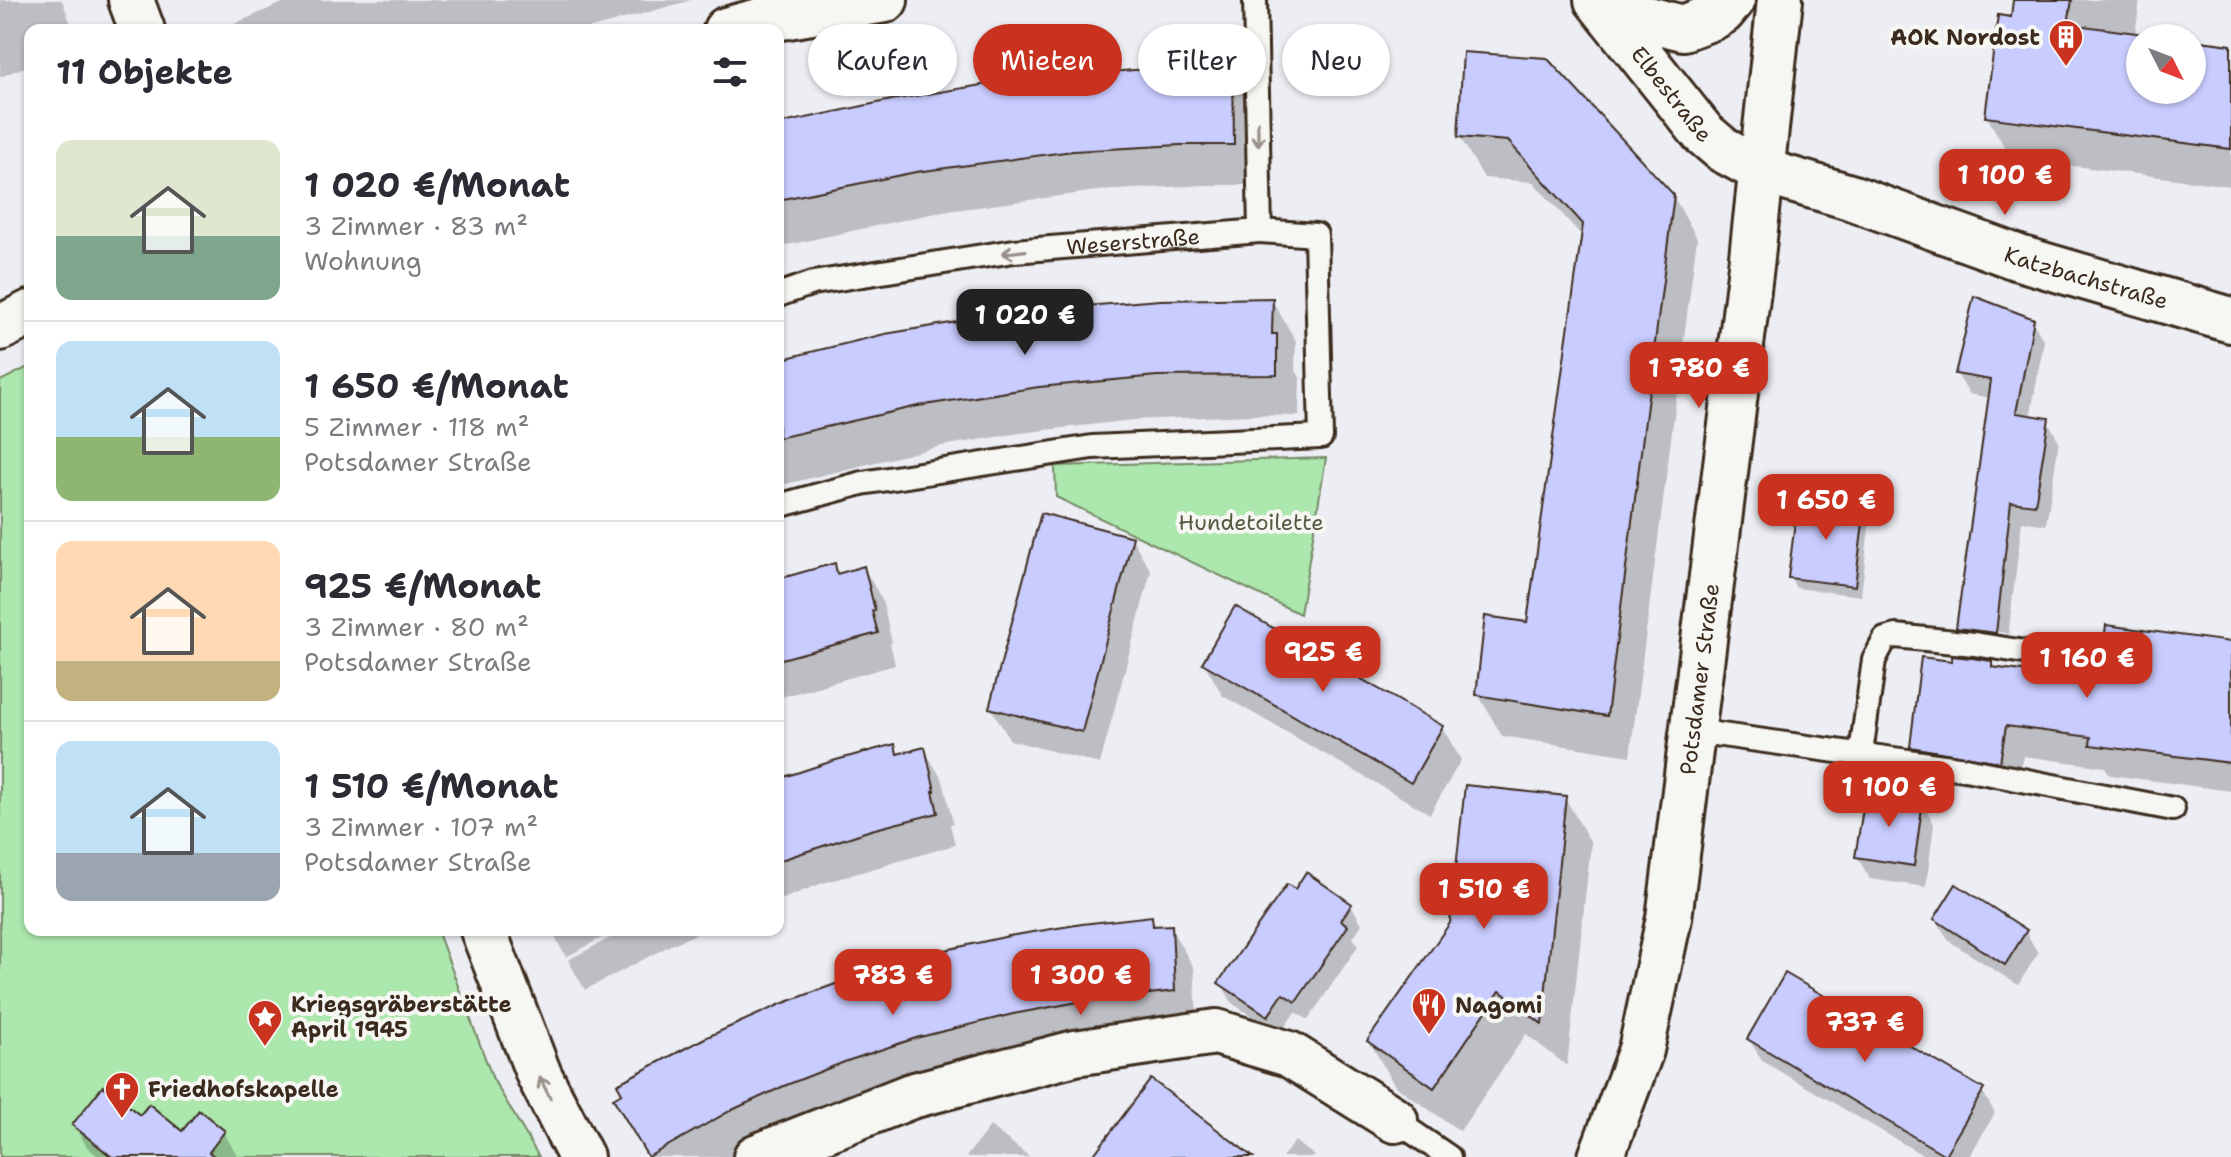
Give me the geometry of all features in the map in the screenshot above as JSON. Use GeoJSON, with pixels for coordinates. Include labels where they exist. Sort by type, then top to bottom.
{"type":"FeatureCollection","features":[{"type":"Feature","properties":{"kind":"street"},"geometry":{"type":"LineString","coordinates":[[131,0],[140,24]]}},
{"type":"Feature","properties":{"kind":"street"},"geometry":{"type":"LineString","coordinates":[[750,17],[885,0]]}},
{"type":"Feature","properties":{"kind":"street","name":"Elbestraße"},"geometry":{"type":"LineString","coordinates":[[1597,0],[1703,133],[1723,150],[1762,171]]}},
{"type":"Feature","properties":{"kind":"street"},"geometry":{"type":"LineString","coordinates":[[1608,0],[1633,15],[1683,28],[1722,12],[1732,0]]}},
{"type":"Feature","properties":{"kind":"street","name":"Potsdamer Straße"},"geometry":{"type":"LineString","coordinates":[[1601,1157],[1641,1050],[1669,918],[1762,171],[1780,0]]}},
{"type":"Feature","properties":{"kind":"street","name":"Katzbachstraße"},"geometry":{"type":"LineString","coordinates":[[1762,171],[1850,197],[2019,258],[2231,320]]}},
{"type":"Feature","properties":{"kind":"street"},"geometry":{"type":"LineString","coordinates":[[0,328],[24,316]]}},
{"type":"Feature","properties":{"kind":"street"},"geometry":{"type":"LineString","coordinates":[[485,936],[539,1075],[581,1157]]}},
{"type":"Feature","properties":{"kind":"street"},"geometry":{"type":"LineString","coordinates":[[756,1157],[911,1096],[1075,1053],[1216,1032],[1289,1054],[1395,1120]]}},
{"type":"Feature","properties":{"kind":"lane"},"geometry":{"type":"LineString","coordinates":[[1255,0],[1260,231]]}},
{"type":"Feature","properties":{"kind":"lane","name":"Weserstraße"},"geometry":{"type":"LineString","coordinates":[[784,293],[813,283],[1014,251],[1260,231],[1316,235],[1321,437],[1092,447],[862,483],[784,504]]}},
{"type":"Feature","properties":{"kind":"lane"},"geometry":{"type":"LineString","coordinates":[[1861,753],[1874,660],[1885,639],[1912,637],[2043,655]]}},
{"type":"Feature","properties":{"kind":"lane"},"geometry":{"type":"LineString","coordinates":[[1693,731],[1965,769],[2173,809]]}},
{"type":"Feature","properties":{"kind":"lane"},"geometry":{"type":"LineString","coordinates":[[1395,1120],[1449,1157]]}},
{"type":"Feature","properties":{"kind":"green space"},"geometry":{"type":"Polygon","coordinates":[[[24,369],[24,936],[439,936],[493,1079],[539,1157],[0,1157],[0,381],[24,369]]]}},
{"type":"Feature","properties":{"kind":"green space","name":"Hundetoilette"},"geometry":{"type":"Polygon","coordinates":[[[1326,458],[1300,614],[1056,497],[1055,466],[1326,458]]]}},
{"type":"Feature","properties":{"kind":"building","name":"AOK Nordost"},"geometry":{"type":"Polygon","coordinates":[[[2013,0],[2072,0],[2068,24],[2126,32],[2126,104],[2206,104],[2206,42],[2231,45],[2231,149],[1985,117],[1998,15],[2011,17],[2013,0]]]}},
{"type":"Feature","properties":{"kind":"building"},"geometry":{"type":"Polygon","coordinates":[[[1463,52],[1547,58],[1674,195],[1607,716],[1476,695],[1485,616],[1527,622],[1583,224],[1508,141],[1458,137],[1463,52]]]}},
{"type":"Feature","properties":{"kind":"building"},"geometry":{"type":"Polygon","coordinates":[[[1138,70],[1138,96],[1233,96],[1234,145],[1073,151],[916,172],[784,199],[784,123],[915,96],[957,96],[957,89],[973,86],[973,96],[1122,96],[1122,71],[1138,70]]]}},
{"type":"Feature","properties":{"kind":"building"},"geometry":{"type":"Polygon","coordinates":[[[1974,296],[2034,319],[2016,413],[2049,418],[2035,505],[2011,502],[1996,633],[1956,628],[1991,380],[1955,374],[1974,296]]]}},
{"type":"Feature","properties":{"kind":"building"},"geometry":{"type":"Polygon","coordinates":[[[1273,298],[1272,334],[1277,334],[1277,375],[1157,376],[1039,387],[918,406],[784,437],[784,359],[885,334],[987,317],[1160,300],[1273,298]]]}},
{"type":"Feature","properties":{"kind":"building"},"geometry":{"type":"Polygon","coordinates":[[[1798,498],[1865,507],[1855,586],[1788,578],[1798,498]]]}},
{"type":"Feature","properties":{"kind":"building"},"geometry":{"type":"Polygon","coordinates":[[[1041,513],[1133,537],[1082,732],[989,708],[1041,513]]]}},
{"type":"Feature","properties":{"kind":"building"},"geometry":{"type":"Polygon","coordinates":[[[835,563],[837,574],[864,566],[878,633],[784,658],[784,577],[835,563]]]}},
{"type":"Feature","properties":{"kind":"building"},"geometry":{"type":"Polygon","coordinates":[[[1235,606],[1443,726],[1411,783],[1202,663],[1235,606]]]}},
{"type":"Feature","properties":{"kind":"building"},"geometry":{"type":"Polygon","coordinates":[[[2106,625],[2231,642],[2231,763],[2090,745],[2091,737],[2006,726],[2000,762],[1910,747],[1921,657],[1952,661],[1952,656],[1972,658],[1992,661],[1992,667],[2099,681],[2106,625]]]}},
{"type":"Feature","properties":{"kind":"building"},"geometry":{"type":"Polygon","coordinates":[[[895,744],[897,754],[925,747],[938,813],[871,830],[784,859],[784,777],[895,744]]]}},
{"type":"Feature","properties":{"kind":"building"},"geometry":{"type":"Polygon","coordinates":[[[1465,785],[1566,796],[1542,1024],[1500,991],[1434,1088],[1367,1041],[1450,923],[1465,785]]]}},
{"type":"Feature","properties":{"kind":"building"},"geometry":{"type":"Polygon","coordinates":[[[1866,791],[1923,800],[1914,866],[1855,857],[1866,791]]]}},
{"type":"Feature","properties":{"kind":"building"},"geometry":{"type":"Polygon","coordinates":[[[1306,872],[1352,904],[1341,920],[1348,926],[1296,1002],[1283,994],[1268,1016],[1218,983],[1287,884],[1295,889],[1306,872]]]}},
{"type":"Feature","properties":{"kind":"building"},"geometry":{"type":"Polygon","coordinates":[[[1956,884],[2027,930],[2005,965],[1934,919],[1956,884]]]}},
{"type":"Feature","properties":{"kind":"building"},"geometry":{"type":"Polygon","coordinates":[[[1152,916],[1153,926],[1172,925],[1175,991],[1078,1002],[916,1038],[784,1086],[730,1111],[648,1157],[613,1098],[622,1093],[617,1084],[705,1038],[781,1004],[860,975],[936,952],[1009,936],[1152,916]]]}},
{"type":"Feature","properties":{"kind":"building"},"geometry":{"type":"Polygon","coordinates":[[[1785,973],[1984,1089],[1945,1155],[1747,1039],[1785,973]]]}},
{"type":"Feature","properties":{"kind":"building"},"geometry":{"type":"Polygon","coordinates":[[[1151,1079],[1253,1157],[1092,1157],[1151,1079]]]}},
{"type":"Feature","properties":{"kind":"building","name":"Friedhofskapelle"},"geometry":{"type":"Polygon","coordinates":[[[103,1086],[140,1115],[149,1104],[182,1131],[199,1110],[225,1131],[209,1152],[215,1157],[112,1157],[72,1125],[103,1086]]]}},
{"type":"Feature","properties":{"kind":"place","name":"AOK Nordost"},"geometry":{"type":"Point","coordinates":[2066,68]}},
{"type":"Feature","properties":{"kind":"place","name":"Nagomi"},"geometry":{"type":"Point","coordinates":[1429,1036]}},
{"type":"Feature","properties":{"kind":"place","name":"Kriegsgräberstätte April 1945"},"geometry":{"type":"Point","coordinates":[265,1048]}},
{"type":"Feature","properties":{"kind":"place","name":"Friedhofskapelle"},"geometry":{"type":"Point","coordinates":[122,1120]}}]}
